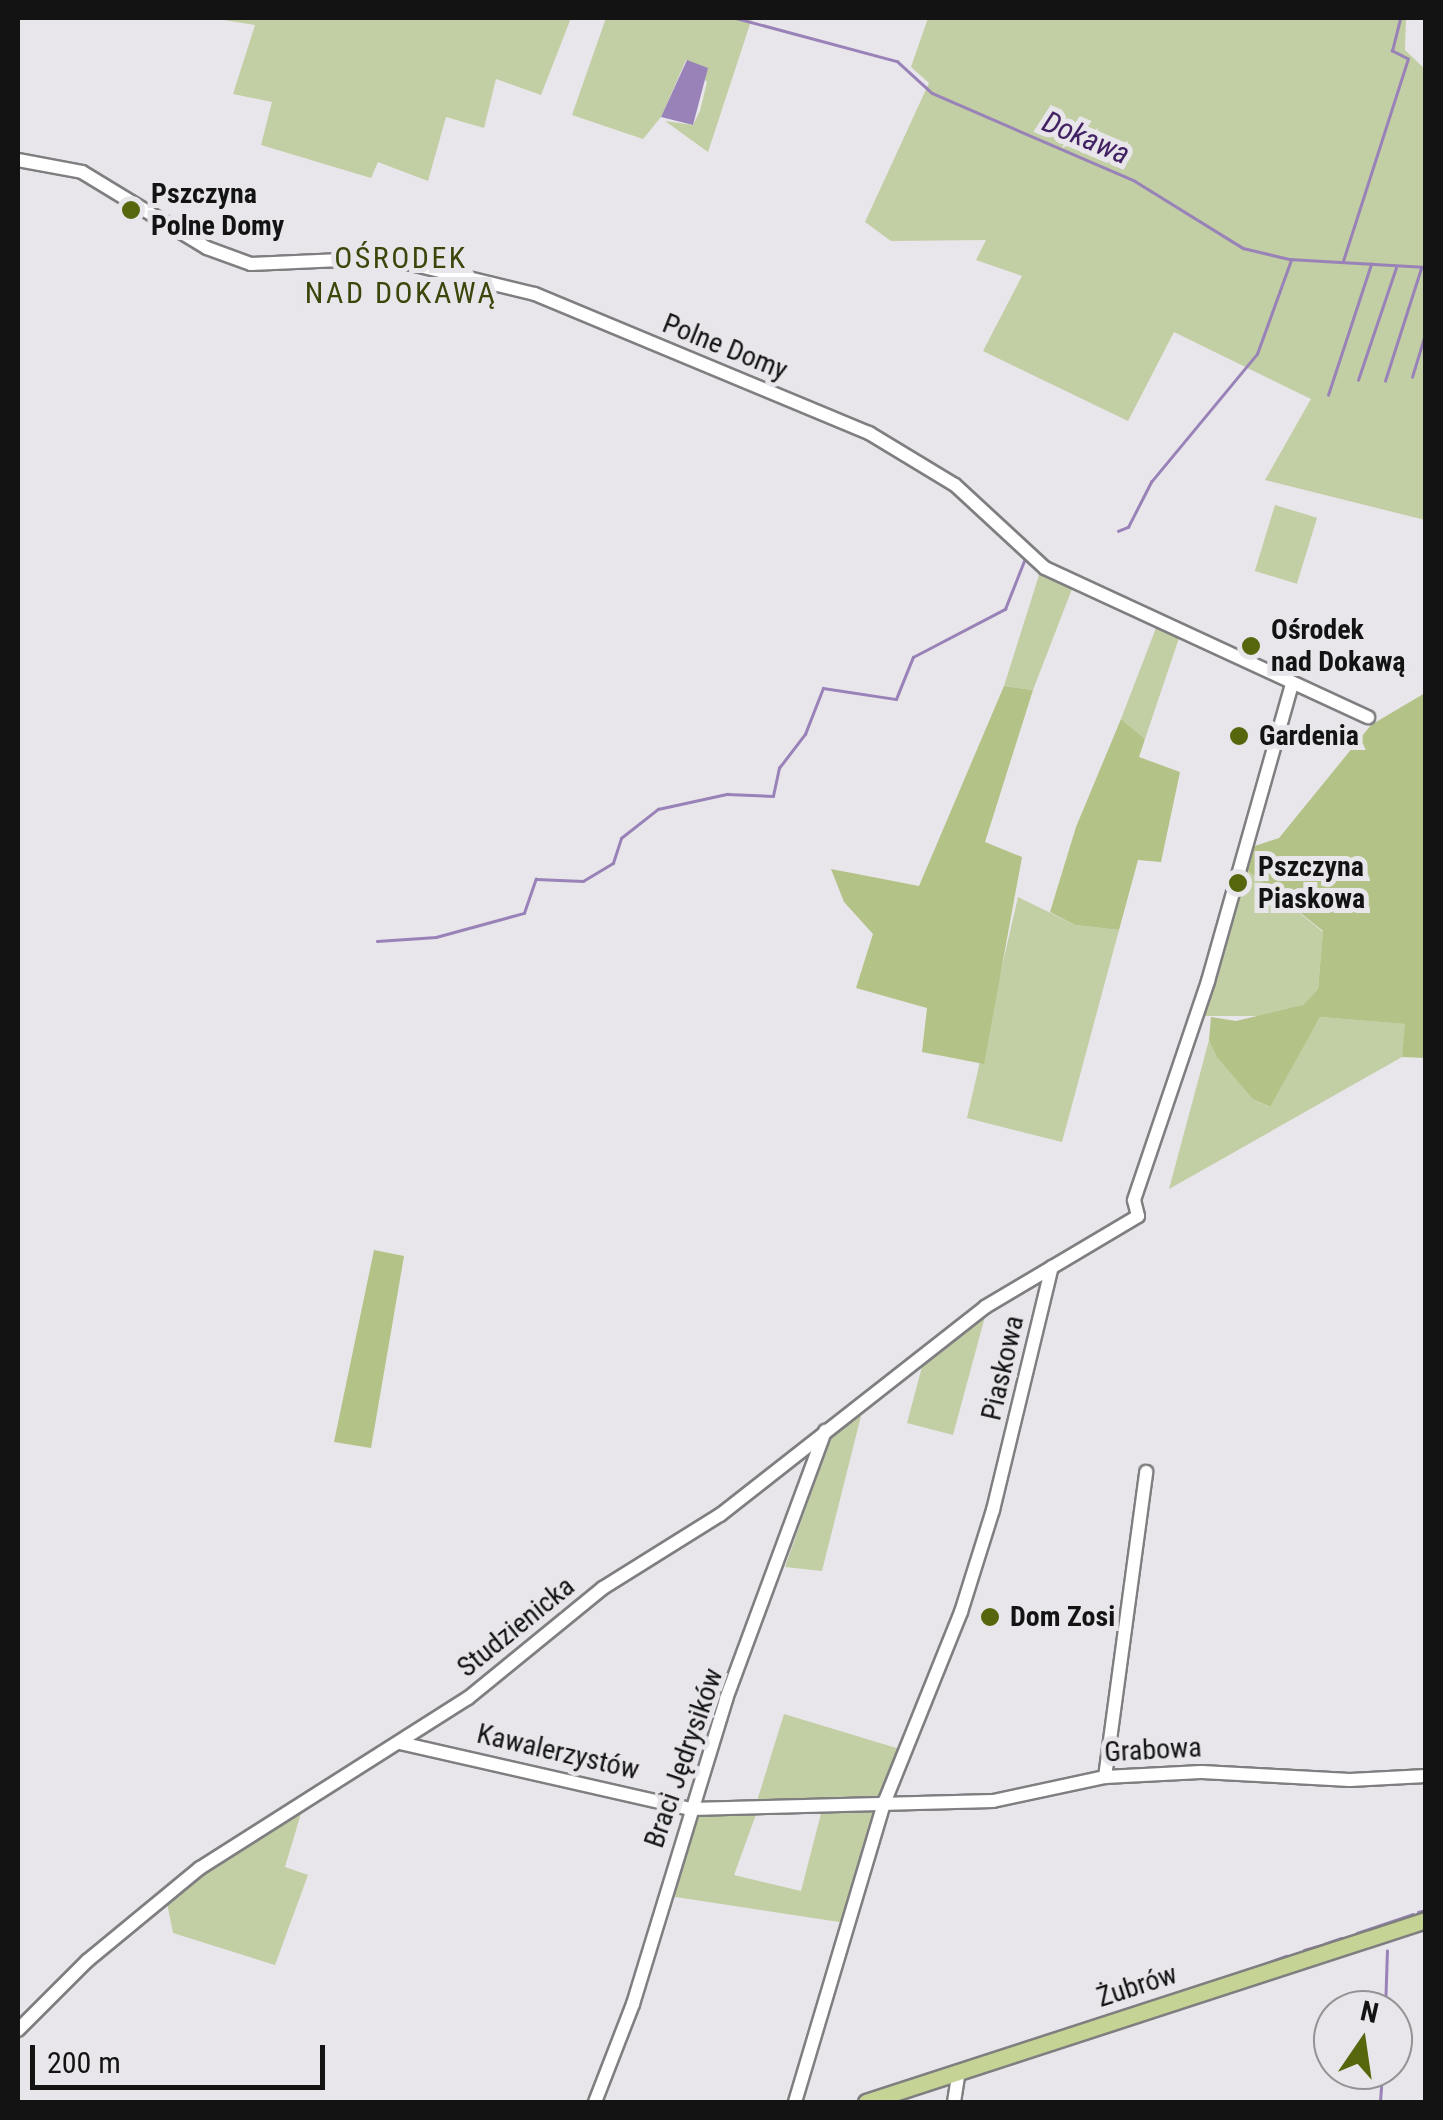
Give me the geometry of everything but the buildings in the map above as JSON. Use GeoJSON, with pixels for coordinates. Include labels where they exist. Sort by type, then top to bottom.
{"type":"FeatureCollection","features":[{"type":"Feature","properties":{"kind":"main road","name":"Żubrów"},"geometry":{"type":"LineString","coordinates":[[866,2102],[1426,1920]]}},
{"type":"Feature","properties":{"kind":"street","name":"Polne Domy"},"geometry":{"type":"LineString","coordinates":[[18,160],[82,172],[208,248],[251,264],[386,258],[535,294],[870,433],[955,485],[1044,568],[1368,717]]}},
{"type":"Feature","properties":{"kind":"street"},"geometry":{"type":"LineString","coordinates":[[1052,1267],[1138,1216],[1134,1200],[1208,981],[1292,684]]}},
{"type":"Feature","properties":{"kind":"street","name":"Studzienicka"},"geometry":{"type":"LineString","coordinates":[[18,2030],[87,1961],[200,1868],[312,1792],[468,1698],[603,1588],[720,1515],[986,1306],[1052,1267]]}},
{"type":"Feature","properties":{"kind":"street","name":"Piaskowa"},"geometry":{"type":"LineString","coordinates":[[795,2102],[885,1801],[961,1612],[1008,1458],[1052,1267]]}},
{"type":"Feature","properties":{"kind":"street","name":"Braci Jędrysików"},"geometry":{"type":"LineString","coordinates":[[595,2102],[633,2004],[691,1809],[825,1432]]}},
{"type":"Feature","properties":{"kind":"street"},"geometry":{"type":"LineString","coordinates":[[1106,1776],[1146,1472]]}},
{"type":"Feature","properties":{"kind":"street","name":"Kawalerzystów"},"geometry":{"type":"LineString","coordinates":[[400,1742],[691,1809],[885,1801]]}},
{"type":"Feature","properties":{"kind":"street","name":"Grabowa"},"geometry":{"type":"LineString","coordinates":[[885,1801],[993,1801],[1106,1776],[1426,1776]]}},
{"type":"Feature","properties":{"kind":"street"},"geometry":{"type":"LineString","coordinates":[[954,2102],[959,2071]]}},
{"type":"Feature","properties":{"kind":"green space"},"geometry":{"type":"Polygon","coordinates":[[[211,18],[571,18],[541,95],[496,79],[484,128],[446,117],[428,181],[378,162],[371,178],[261,145],[272,102],[233,94],[255,25],[211,18]]]}},
{"type":"Feature","properties":{"kind":"green space"},"geometry":{"type":"Polygon","coordinates":[[[606,18],[752,18],[708,152],[665,121],[693,125],[700,111],[707,82],[686,60],[661,117],[643,139],[572,115],[606,18]]]}},
{"type":"Feature","properties":{"kind":"green space"},"geometry":{"type":"Polygon","coordinates":[[[928,18],[1406,18],[1405,50],[1426,70],[1425,520],[1265,480],[1311,399],[1174,332],[1128,421],[983,351],[1022,276],[976,260],[986,240],[891,241],[865,222],[929,83],[911,67],[928,18]]]}},
{"type":"Feature","properties":{"kind":"green space"},"geometry":{"type":"Polygon","coordinates":[[[1275,505],[1317,518],[1297,584],[1255,571],[1275,505]]]}},
{"type":"Feature","properties":{"kind":"green space"},"geometry":{"type":"Polygon","coordinates":[[[1040,572],[1072,589],[1033,690],[1004,686],[1040,572]]]}},
{"type":"Feature","properties":{"kind":"green space"},"geometry":{"type":"Polygon","coordinates":[[[1156,628],[1179,638],[1145,739],[1121,719],[1156,628]]]}},
{"type":"Feature","properties":{"kind":"green space"},"geometry":{"type":"Polygon","coordinates":[[[1004,686],[1033,690],[985,842],[1022,857],[984,1064],[922,1052],[927,1008],[856,988],[873,934],[844,902],[831,869],[919,886],[1004,686]]]}},
{"type":"Feature","properties":{"kind":"green space"},"geometry":{"type":"Polygon","coordinates":[[[1425,693],[1425,1058],[1402,1057],[1405,1024],[1320,1017],[1270,1107],[1253,1099],[1217,1057],[1209,1040],[1211,1017],[1236,1021],[1303,1005],[1318,989],[1323,931],[1238,863],[1243,850],[1279,838],[1371,725],[1425,693]]]}},
{"type":"Feature","properties":{"kind":"green space"},"geometry":{"type":"Polygon","coordinates":[[[1121,719],[1145,739],[1139,757],[1180,772],[1161,862],[1138,860],[1119,930],[1075,925],[1050,912],[1076,827],[1121,719]]]}},
{"type":"Feature","properties":{"kind":"green space"},"geometry":{"type":"Polygon","coordinates":[[[1238,863],[1323,932],[1318,989],[1303,1005],[1272,1016],[1195,1016],[1238,863]]]}},
{"type":"Feature","properties":{"kind":"green space"},"geometry":{"type":"Polygon","coordinates":[[[1018,897],[1075,925],[1119,930],[1062,1142],[967,1118],[1018,897]]]}},
{"type":"Feature","properties":{"kind":"green space"},"geometry":{"type":"Polygon","coordinates":[[[1320,1017],[1406,1024],[1402,1057],[1169,1189],[1209,1040],[1253,1099],[1269,1107],[1320,1017]]]}},
{"type":"Feature","properties":{"kind":"green space"},"geometry":{"type":"Polygon","coordinates":[[[374,1250],[404,1256],[371,1448],[334,1442],[374,1250]]]}},
{"type":"Feature","properties":{"kind":"green space"},"geometry":{"type":"Polygon","coordinates":[[[987,1309],[953,1435],[907,1423],[923,1363],[987,1309]]]}},
{"type":"Feature","properties":{"kind":"green space"},"geometry":{"type":"Polygon","coordinates":[[[863,1408],[822,1571],[785,1567],[831,1436],[863,1408]]]}},
{"type":"Feature","properties":{"kind":"green space"},"geometry":{"type":"Polygon","coordinates":[[[784,1714],[903,1750],[883,1799],[757,1801],[784,1714]]]}},
{"type":"Feature","properties":{"kind":"green space"},"geometry":{"type":"Polygon","coordinates":[[[305,1800],[285,1867],[308,1875],[275,1965],[173,1933],[166,1898],[305,1800]]]}},
{"type":"Feature","properties":{"kind":"green space"},"geometry":{"type":"Polygon","coordinates":[[[881,1804],[846,1923],[669,1896],[693,1811],[758,1809],[734,1875],[801,1891],[823,1806],[881,1804]]]}},
{"type":"Feature","properties":{"kind":"shaded area"},"geometry":{"type":"Polygon","coordinates":[[[687,60],[708,68],[693,125],[661,117],[687,60]]]}},
{"type":"Feature","properties":{"kind":"waterway","name":"Dokawa"},"geometry":{"type":"LineString","coordinates":[[736,18],[897,61],[932,93],[1135,181],[1243,248],[1289,259],[1426,267]]}},
{"type":"Feature","properties":{"kind":"waterway"},"geometry":{"type":"LineString","coordinates":[[1343,261],[1408,59],[1392,51],[1400,18]]}},
{"type":"Feature","properties":{"kind":"waterway"},"geometry":{"type":"LineString","coordinates":[[1118,531],[1128,527],[1151,482],[1257,354],[1291,260]]}},
{"type":"Feature","properties":{"kind":"waterway"},"geometry":{"type":"LineString","coordinates":[[1328,395],[1371,264]]}},
{"type":"Feature","properties":{"kind":"waterway"},"geometry":{"type":"LineString","coordinates":[[1358,380],[1396,268]]}},
{"type":"Feature","properties":{"kind":"waterway"},"geometry":{"type":"LineString","coordinates":[[1385,381],[1421,268]]}},
{"type":"Feature","properties":{"kind":"waterway"},"geometry":{"type":"LineString","coordinates":[[1412,377],[1426,331]]}},
{"type":"Feature","properties":{"kind":"waterway"},"geometry":{"type":"LineString","coordinates":[[377,941],[436,937],[524,913],[536,879],[583,881],[613,863],[621,838],[658,809],[727,794],[773,796],[779,768],[805,734],[823,688],[896,699],[913,657],[1005,609],[1024,561]]}},
{"type":"Feature","properties":{"kind":"waterway"},"geometry":{"type":"LineString","coordinates":[[1418,1912],[1426,1910]]}},
{"type":"Feature","properties":{"kind":"waterway"},"geometry":{"type":"LineString","coordinates":[[1357,1933],[1413,1914]]}},
{"type":"Feature","properties":{"kind":"waterway"},"geometry":{"type":"LineString","coordinates":[[1324,1944],[1341,1938]]}},
{"type":"Feature","properties":{"kind":"waterway"},"geometry":{"type":"LineString","coordinates":[[1304,1950],[1321,1945]]}},
{"type":"Feature","properties":{"kind":"waterway"},"geometry":{"type":"LineString","coordinates":[[1386,1990],[1387,1951]]}},
{"type":"Feature","properties":{"kind":"waterway"},"geometry":{"type":"LineString","coordinates":[[1245,1971],[1286,1956]]}},
{"type":"Feature","properties":{"kind":"waterway"},"geometry":{"type":"LineString","coordinates":[[1380,2102],[1381,2090]]}},
{"type":"Feature","properties":{"kind":"place","name":"Pszczyna Polne Domy"},"geometry":{"type":"Point","coordinates":[131,210]}},
{"type":"Feature","properties":{"kind":"place","name":"Ośrodek nad Dokawą"},"geometry":{"type":"Point","coordinates":[1251,646]}},
{"type":"Feature","properties":{"kind":"place","name":"Gardenia"},"geometry":{"type":"Point","coordinates":[1239,736]}},
{"type":"Feature","properties":{"kind":"place","name":"Pszczyna Piaskowa"},"geometry":{"type":"Point","coordinates":[1238,883]}},
{"type":"Feature","properties":{"kind":"place","name":"Dom Zosi"},"geometry":{"type":"Point","coordinates":[990,1617]}},
{"type":"Feature","properties":{"kind":"district","name":"OŚRODEK NAD DOKAWĄ"},"geometry":{"type":"Point","coordinates":[401,275]}}]}
